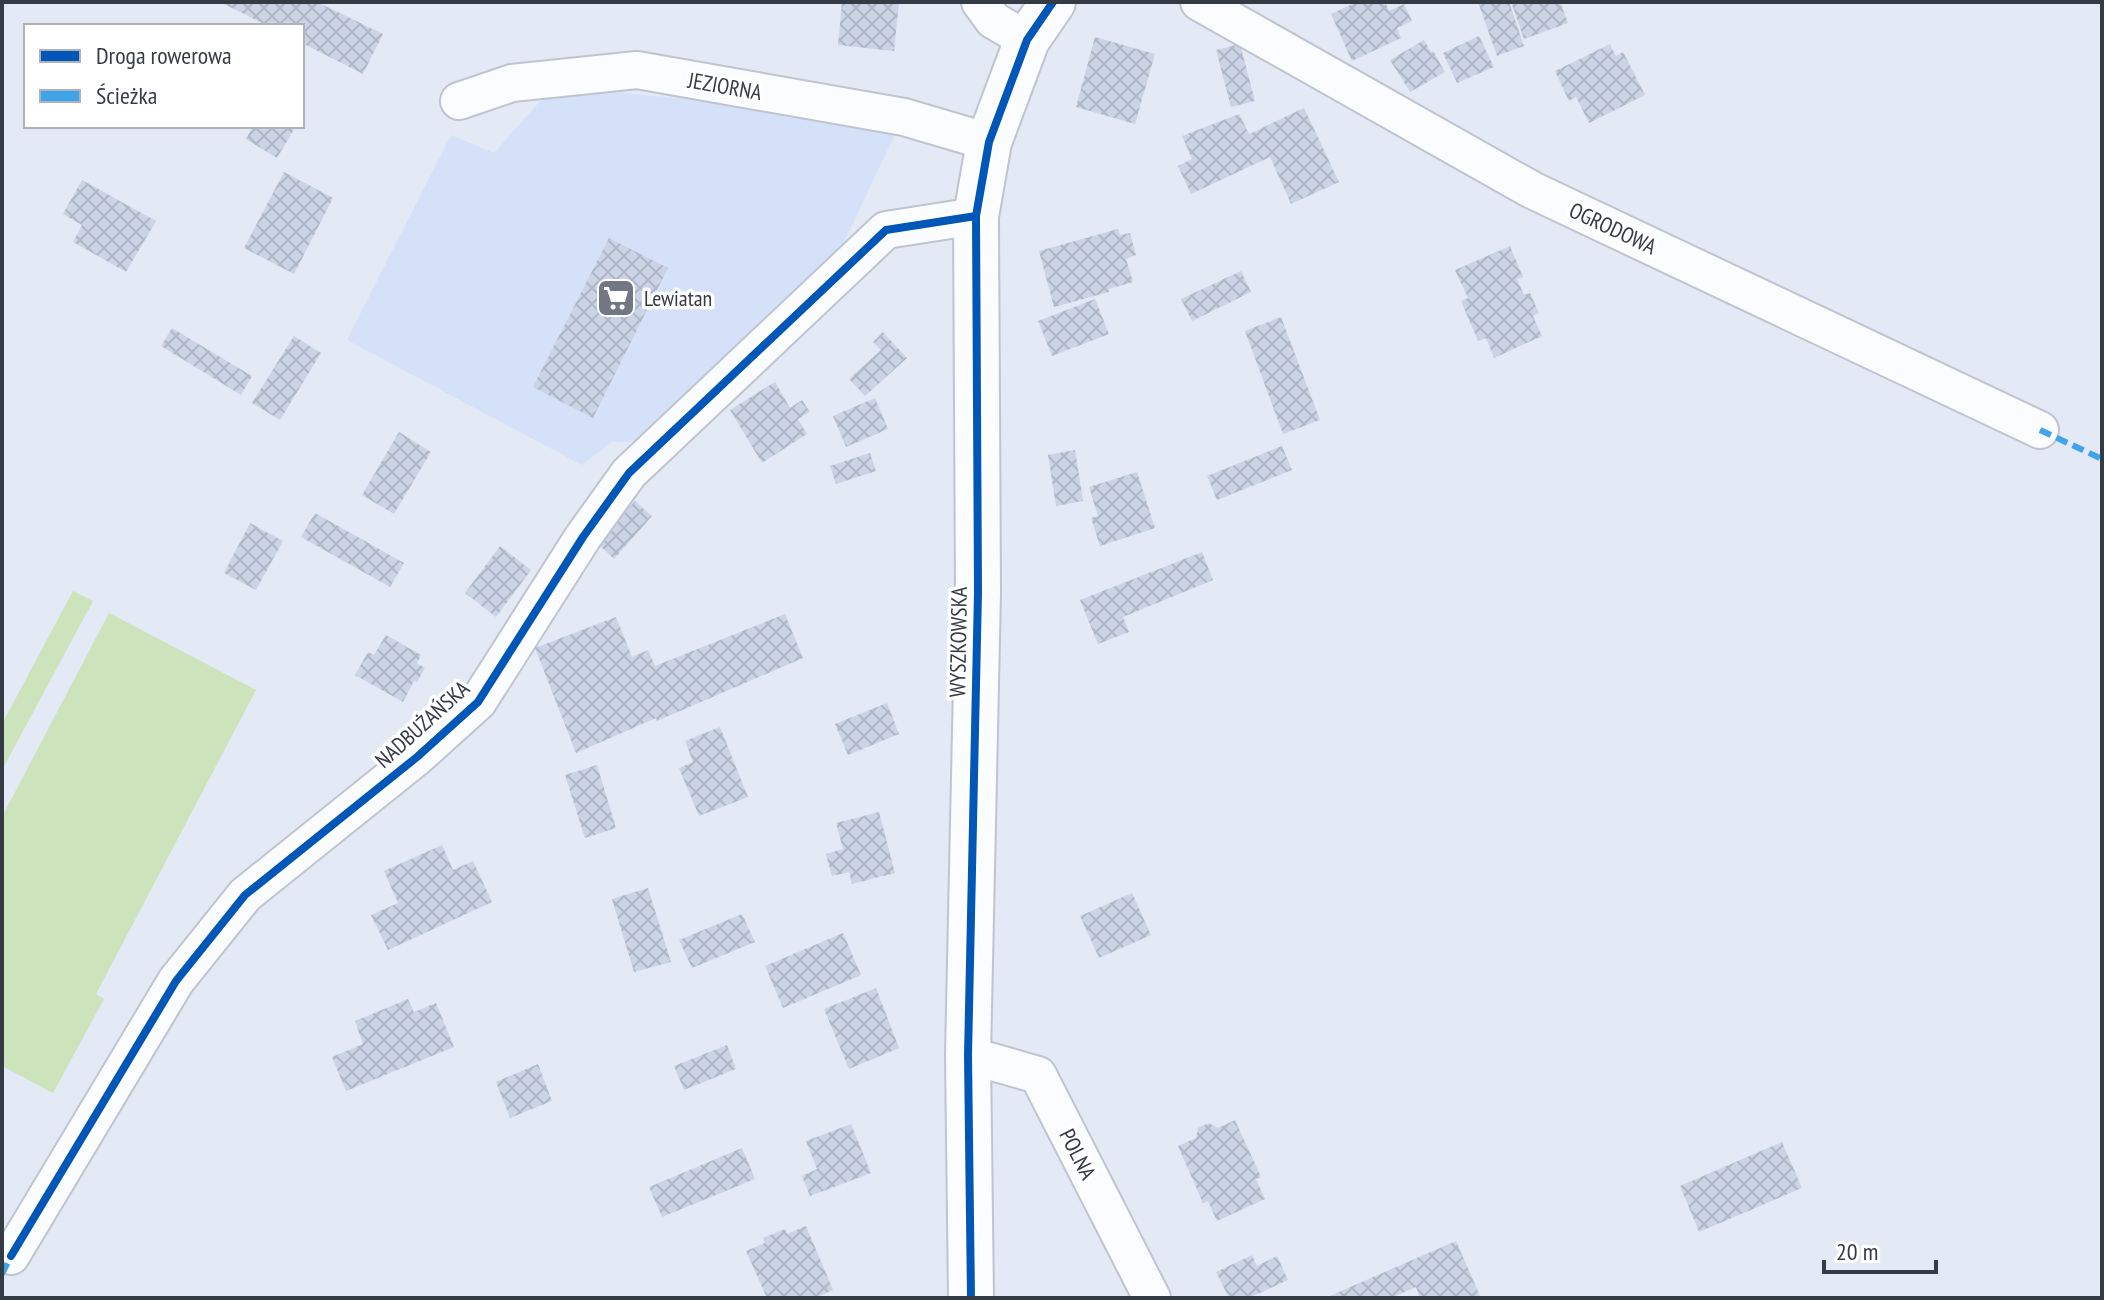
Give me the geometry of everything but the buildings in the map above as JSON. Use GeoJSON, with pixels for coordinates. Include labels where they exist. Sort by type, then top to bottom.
{"type":"FeatureCollection","features":[{"type":"Feature","properties":{"kind":"street"},"geometry":{"type":"LineString","coordinates":[[980,2],[993,20],[1027,40]]}},
{"type":"Feature","properties":{"kind":"street","name":"WYSZKOWSKA"},"geometry":{"type":"LineString","coordinates":[[971,1298],[968,1055],[978,592],[976,216],[989,142],[1027,40],[1053,2]]}},
{"type":"Feature","properties":{"kind":"street","name":"OGRODOWA"},"geometry":{"type":"LineString","coordinates":[[1199,2],[1532,190],[2040,430]]}},
{"type":"Feature","properties":{"kind":"street","name":"JEZIORNA"},"geometry":{"type":"LineString","coordinates":[[459,101],[512,83],[637,70],[904,117],[989,142]]}},
{"type":"Feature","properties":{"kind":"street","name":"NADBUŻAŃSKA"},"geometry":{"type":"LineString","coordinates":[[11,1256],[176,981],[245,895],[417,757],[478,702],[583,537],[629,473],[886,230],[976,216]]}},
{"type":"Feature","properties":{"kind":"street","name":"POLNA"},"geometry":{"type":"LineString","coordinates":[[968,1055],[1038,1075],[1152,1298]]}},
{"type":"Feature","properties":{"kind":"shaded area"},"geometry":{"type":"Polygon","coordinates":[[[553,87],[725,102],[897,130],[837,257],[642,442],[611,442],[582,465],[347,340],[451,135],[494,153],[553,87]]]}},
{"type":"Feature","properties":{"kind":"green space"},"geometry":{"type":"Polygon","coordinates":[[[73,591],[93,601],[2,770],[2,724],[73,591]]]}},
{"type":"Feature","properties":{"kind":"green space"},"geometry":{"type":"Polygon","coordinates":[[[109,613],[256,690],[96,994],[104,999],[53,1093],[2,1066],[2,817],[109,613]]]}},
{"type":"Feature","properties":{"kind":"marked path"},"geometry":{"type":"LineString","coordinates":[[2040,430],[2102,459]]}},
{"type":"Feature","properties":{"kind":"marked path"},"geometry":{"type":"LineString","coordinates":[[2,1274],[11,1256]]}},
{"type":"Feature","properties":{"kind":"cycle path"},"geometry":{"type":"LineString","coordinates":[[971,1298],[968,1055],[978,592],[976,216],[989,142],[1027,40],[1053,2]]}},
{"type":"Feature","properties":{"kind":"cycle path"},"geometry":{"type":"LineString","coordinates":[[11,1256],[176,981],[245,895],[417,757],[478,702],[583,537],[629,473],[886,230],[976,216]]}},
{"type":"Feature","properties":{"kind":"place","name":"Lewiatan"},"geometry":{"type":"Point","coordinates":[616,298]}}]}
